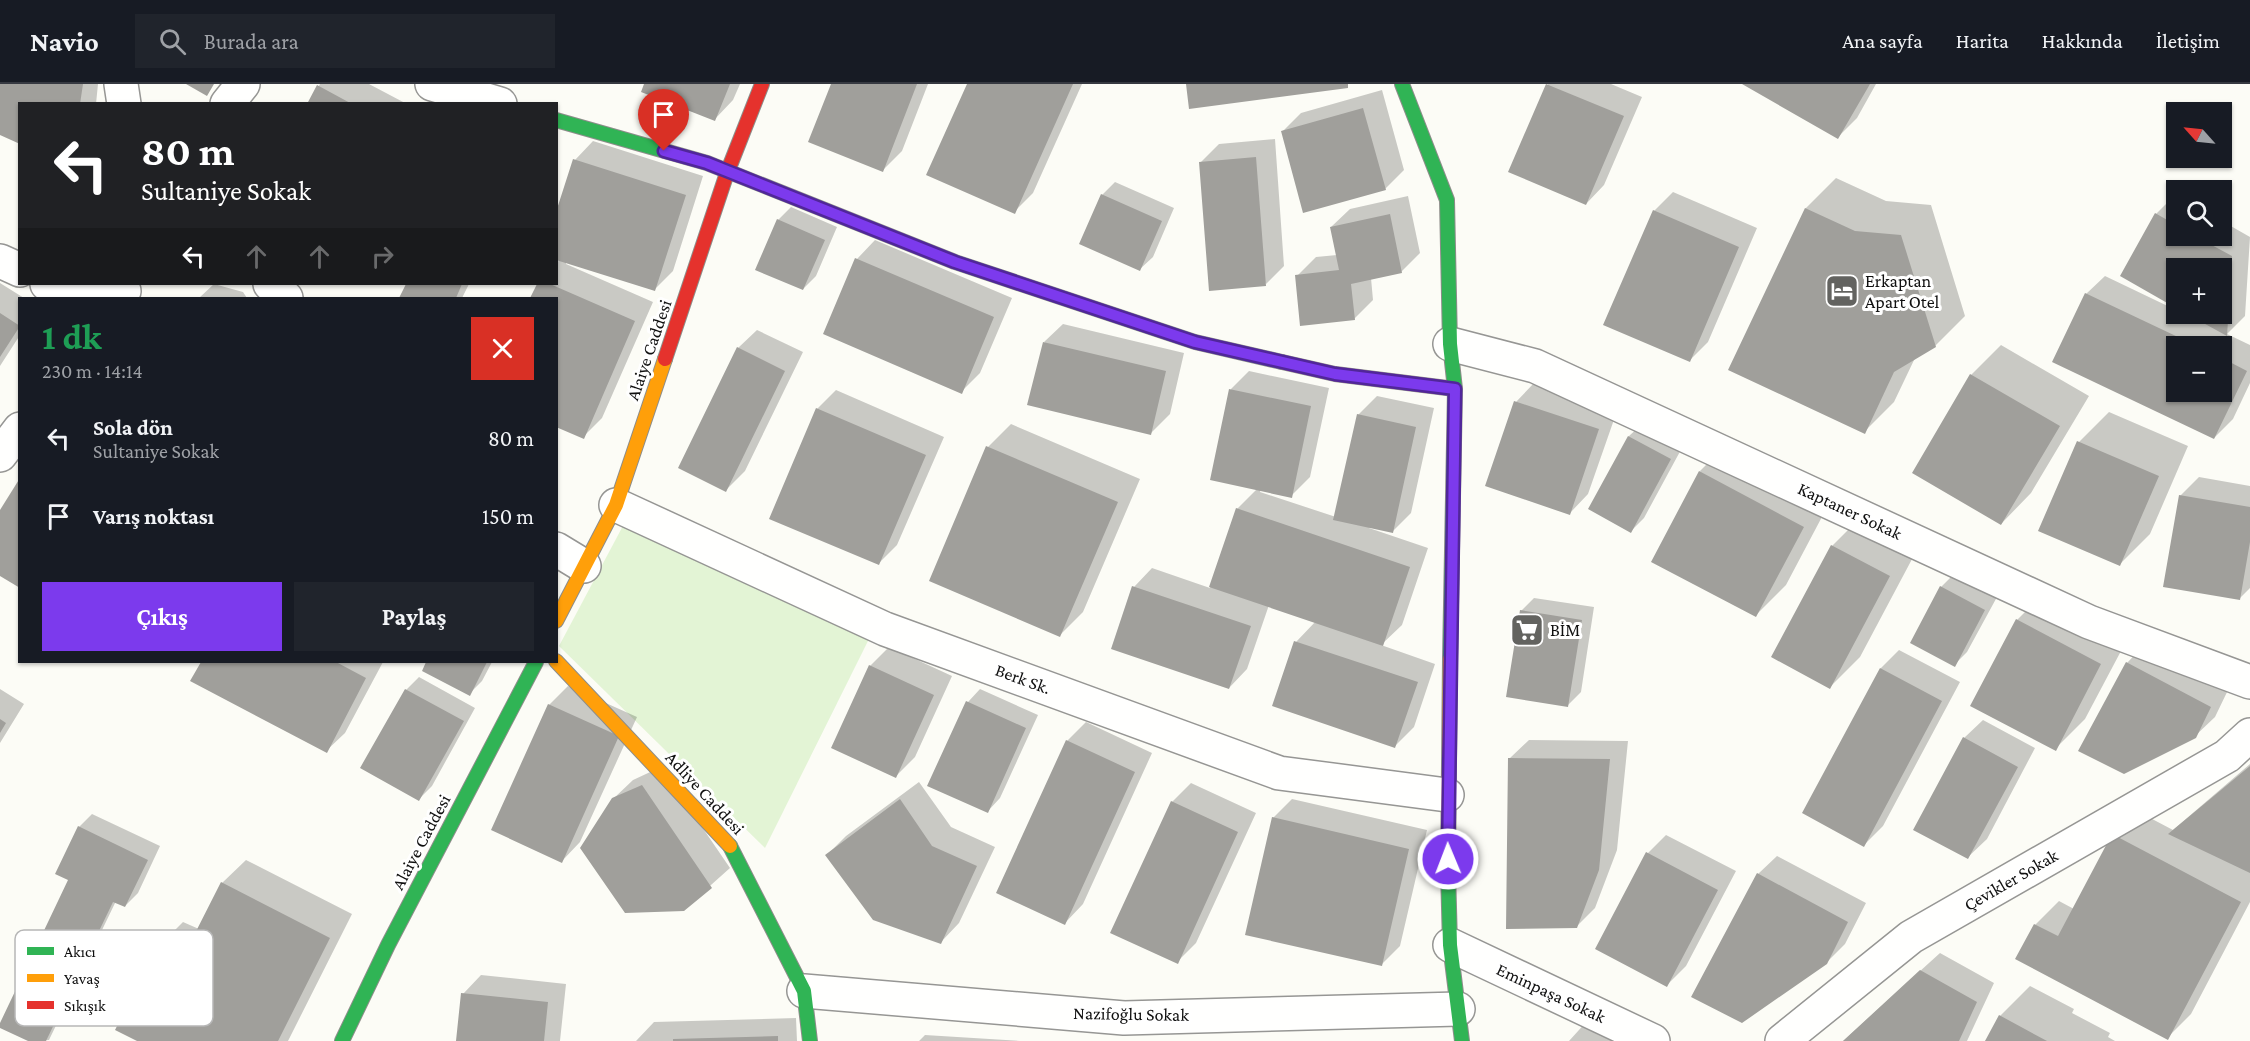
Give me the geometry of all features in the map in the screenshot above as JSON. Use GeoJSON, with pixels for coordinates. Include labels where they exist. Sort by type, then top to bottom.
{"type":"FeatureCollection","features":[{"type":"Feature","properties":{"kind":"street"},"geometry":{"type":"LineString","coordinates":[[121,84],[124,102]]}},
{"type":"Feature","properties":{"kind":"street"},"geometry":{"type":"LineString","coordinates":[[229,102],[243,84]]}},
{"type":"Feature","properties":{"kind":"street"},"geometry":{"type":"LineString","coordinates":[[432,84],[493,102]]}},
{"type":"Feature","properties":{"kind":"street","name":"Alaiye Caddesi"},"geometry":{"type":"LineString","coordinates":[[558,617],[616,505],[727,173],[762,84]]}},
{"type":"Feature","properties":{"kind":"street"},"geometry":{"type":"LineString","coordinates":[[1410,89],[1447,200],[1450,344],[1455,389],[1448,795],[1450,945],[1462,1041]]}},
{"type":"Feature","properties":{"kind":"street"},"geometry":{"type":"LineString","coordinates":[[558,121],[707,163],[727,173],[955,262],[1195,342],[1335,374],[1455,389]]}},
{"type":"Feature","properties":{"kind":"street"},"geometry":{"type":"LineString","coordinates":[[0,261],[18,269]]}},
{"type":"Feature","properties":{"kind":"street"},"geometry":{"type":"LineString","coordinates":[[50,285],[123,291]]}},
{"type":"Feature","properties":{"kind":"street"},"geometry":{"type":"LineString","coordinates":[[271,285],[285,297]]}},
{"type":"Feature","properties":{"kind":"street","name":"Kaptaner Sokak"},"geometry":{"type":"LineString","coordinates":[[1450,344],[1535,366],[2089,622],[2250,682]]}},
{"type":"Feature","properties":{"kind":"street"},"geometry":{"type":"LineString","coordinates":[[0,455],[18,432]]}},
{"type":"Feature","properties":{"kind":"street","name":"Berk Sk."},"geometry":{"type":"LineString","coordinates":[[616,505],[885,629],[1279,773],[1448,795]]}},
{"type":"Feature","properties":{"kind":"street"},"geometry":{"type":"LineString","coordinates":[[558,550],[584,566]]}},
{"type":"Feature","properties":{"kind":"street","name":"Alaiye Caddesi"},"geometry":{"type":"LineString","coordinates":[[342,1041],[388,945],[535,663]]}},
{"type":"Feature","properties":{"kind":"street","name":"Adliye Caddesi"},"geometry":{"type":"LineString","coordinates":[[557,663],[734,850],[804,991],[810,1041]]}},
{"type":"Feature","properties":{"kind":"street","name":"Çevikler Sokak"},"geometry":{"type":"LineString","coordinates":[[1782,1041],[1911,937],[2227,756],[2250,735]]}},
{"type":"Feature","properties":{"kind":"street","name":"Eminpaşa Sokak"},"geometry":{"type":"LineString","coordinates":[[1450,945],[1653,1041]]}},
{"type":"Feature","properties":{"kind":"street","name":"Nazifoğlu Sokak"},"geometry":{"type":"LineString","coordinates":[[804,991],[1124,1018],[1458,1009]]}},
{"type":"Feature","properties":{"kind":"green space"},"geometry":{"type":"Polygon","coordinates":[[[625,522],[870,637],[765,848],[559,646],[625,522]]]}},
{"type":"Feature","properties":{"kind":"building"},"geometry":{"type":"Polygon","coordinates":[[[0,84],[83,84],[80,102],[18,102],[18,143],[0,135],[0,84]]]}},
{"type":"Feature","properties":{"kind":"building"},"geometry":{"type":"Polygon","coordinates":[[[186,84],[214,84],[207,96],[186,84]]]}},
{"type":"Feature","properties":{"kind":"building"},"geometry":{"type":"Polygon","coordinates":[[[644,84],[730,84],[715,121],[641,92],[644,84]]]}},
{"type":"Feature","properties":{"kind":"building"},"geometry":{"type":"Polygon","coordinates":[[[831,84],[917,84],[883,172],[808,142],[831,84]]]}},
{"type":"Feature","properties":{"kind":"building"},"geometry":{"type":"Polygon","coordinates":[[[967,84],[1073,84],[1015,214],[926,175],[967,84]]]}},
{"type":"Feature","properties":{"kind":"building"},"geometry":{"type":"Polygon","coordinates":[[[1186,84],[1348,84],[1348,88],[1189,109],[1186,84]]]}},
{"type":"Feature","properties":{"kind":"building"},"geometry":{"type":"Polygon","coordinates":[[[1546,84],[1624,116],[1586,205],[1508,172],[1546,84]]]}},
{"type":"Feature","properties":{"kind":"building"},"geometry":{"type":"Polygon","coordinates":[[[1742,84],[1870,84],[1838,139],[1742,84]]]}},
{"type":"Feature","properties":{"kind":"building"},"geometry":{"type":"Polygon","coordinates":[[[317,85],[348,102],[308,102],[317,85]]]}},
{"type":"Feature","properties":{"kind":"building"},"geometry":{"type":"Polygon","coordinates":[[[1363,108],[1386,190],[1303,213],[1281,131],[1363,108]]]}},
{"type":"Feature","properties":{"kind":"building"},"geometry":{"type":"Polygon","coordinates":[[[1256,157],[1266,286],[1209,291],[1199,162],[1256,157]]]}},
{"type":"Feature","properties":{"kind":"building"},"geometry":{"type":"Polygon","coordinates":[[[573,159],[686,195],[655,291],[558,261],[558,206],[573,159]]]}},
{"type":"Feature","properties":{"kind":"building"},"geometry":{"type":"Polygon","coordinates":[[[1101,194],[1162,221],[1140,271],[1079,244],[1101,194]]]}},
{"type":"Feature","properties":{"kind":"building","name":"Erkaptan Apart Otel"},"geometry":{"type":"Polygon","coordinates":[[[1805,208],[1855,231],[1901,235],[1936,347],[1894,372],[1865,434],[1728,370],[1805,208]]]}},
{"type":"Feature","properties":{"kind":"building"},"geometry":{"type":"Polygon","coordinates":[[[1653,210],[1739,247],[1690,362],[1603,325],[1653,210]]]}},
{"type":"Feature","properties":{"kind":"building"},"geometry":{"type":"Polygon","coordinates":[[[2155,213],[2166,219],[2166,246],[2214,246],[2232,256],[2232,258],[2166,258],[2166,302],[2120,276],[2155,213]]]}},
{"type":"Feature","properties":{"kind":"building"},"geometry":{"type":"Polygon","coordinates":[[[1390,214],[1402,273],[1351,284],[1355,320],[1300,326],[1295,275],[1339,270],[1330,227],[1390,214]]]}},
{"type":"Feature","properties":{"kind":"building"},"geometry":{"type":"Polygon","coordinates":[[[777,219],[825,240],[803,290],[755,270],[777,219]]]}},
{"type":"Feature","properties":{"kind":"building"},"geometry":{"type":"Polygon","coordinates":[[[855,258],[994,317],[962,394],[823,334],[855,258]]]}},
{"type":"Feature","properties":{"kind":"building"},"geometry":{"type":"Polygon","coordinates":[[[406,285],[462,285],[456,297],[400,297],[406,285]]]}},
{"type":"Feature","properties":{"kind":"building"},"geometry":{"type":"Polygon","coordinates":[[[536,285],[552,285],[635,321],[584,439],[558,428],[558,297],[530,297],[536,285]]]}},
{"type":"Feature","properties":{"kind":"building"},"geometry":{"type":"Polygon","coordinates":[[[2085,293],[2176,336],[2166,336],[2166,402],[2232,402],[2214,439],[2052,362],[2085,293]]]}},
{"type":"Feature","properties":{"kind":"building"},"geometry":{"type":"Polygon","coordinates":[[[0,313],[18,325],[18,329],[0,357],[0,313]]]}},
{"type":"Feature","properties":{"kind":"building"},"geometry":{"type":"Polygon","coordinates":[[[2205,324],[2228,324],[2227,336],[2205,324]]]}},
{"type":"Feature","properties":{"kind":"building"},"geometry":{"type":"Polygon","coordinates":[[[1043,342],[1166,371],[1151,435],[1027,405],[1043,342]]]}},
{"type":"Feature","properties":{"kind":"building"},"geometry":{"type":"Polygon","coordinates":[[[737,347],[785,371],[726,492],[678,468],[737,347]]]}},
{"type":"Feature","properties":{"kind":"building"},"geometry":{"type":"Polygon","coordinates":[[[2232,363],[2247,371],[2232,402],[2232,363]]]}},
{"type":"Feature","properties":{"kind":"building"},"geometry":{"type":"Polygon","coordinates":[[[1970,374],[2060,426],[2001,525],[1912,473],[1970,374]]]}},
{"type":"Feature","properties":{"kind":"building"},"geometry":{"type":"Polygon","coordinates":[[[1229,389],[1311,406],[1292,498],[1210,480],[1229,389]]]}},
{"type":"Feature","properties":{"kind":"building"},"geometry":{"type":"Polygon","coordinates":[[[1514,401],[1599,429],[1570,515],[1485,486],[1514,401]]]}},
{"type":"Feature","properties":{"kind":"building"},"geometry":{"type":"Polygon","coordinates":[[[816,408],[926,455],[879,565],[769,519],[816,408]]]}},
{"type":"Feature","properties":{"kind":"building"},"geometry":{"type":"Polygon","coordinates":[[[1357,414],[1416,427],[1393,533],[1333,520],[1357,414]]]}},
{"type":"Feature","properties":{"kind":"building"},"geometry":{"type":"Polygon","coordinates":[[[1628,436],[1671,459],[1631,533],[1588,509],[1628,436]]]}},
{"type":"Feature","properties":{"kind":"building"},"geometry":{"type":"Polygon","coordinates":[[[2077,441],[2159,476],[2120,566],[2038,531],[2077,441]]]}},
{"type":"Feature","properties":{"kind":"building"},"geometry":{"type":"Polygon","coordinates":[[[986,446],[1118,502],[1060,637],[929,581],[986,446]]]}},
{"type":"Feature","properties":{"kind":"building"},"geometry":{"type":"Polygon","coordinates":[[[1699,471],[1804,527],[1756,617],[1651,562],[1699,471]]]}},
{"type":"Feature","properties":{"kind":"building"},"geometry":{"type":"Polygon","coordinates":[[[18,481],[18,587],[0,576],[0,510],[18,481]]]}},
{"type":"Feature","properties":{"kind":"building"},"geometry":{"type":"Polygon","coordinates":[[[2179,495],[2250,507],[2250,542],[2240,600],[2163,587],[2179,495]]]}},
{"type":"Feature","properties":{"kind":"building"},"geometry":{"type":"Polygon","coordinates":[[[1236,508],[1410,567],[1383,646],[1209,587],[1236,508]]]}},
{"type":"Feature","properties":{"kind":"building"},"geometry":{"type":"Polygon","coordinates":[[[1831,545],[1890,576],[1830,689],[1771,657],[1831,545]]]}},
{"type":"Feature","properties":{"kind":"building"},"geometry":{"type":"Polygon","coordinates":[[[1132,586],[1251,626],[1229,689],[1111,649],[1132,586]]]}},
{"type":"Feature","properties":{"kind":"building"},"geometry":{"type":"Polygon","coordinates":[[[1940,586],[1985,610],[1955,667],[1910,643],[1940,586]]]}},
{"type":"Feature","properties":{"kind":"building"},"geometry":{"type":"Polygon","coordinates":[[[1520,610],[1582,620],[1568,707],[1506,697],[1520,610]]]}},
{"type":"Feature","properties":{"kind":"building"},"geometry":{"type":"Polygon","coordinates":[[[2016,619],[2101,664],[2056,751],[1970,706],[2016,619]]]}},
{"type":"Feature","properties":{"kind":"building"},"geometry":{"type":"Polygon","coordinates":[[[1294,641],[1418,682],[1395,748],[1272,706],[1294,641]]]}},
{"type":"Feature","properties":{"kind":"building"},"geometry":{"type":"Polygon","coordinates":[[[2126,662],[2211,707],[2196,738],[2124,774],[2078,751],[2126,662]]]}},
{"type":"Feature","properties":{"kind":"building"},"geometry":{"type":"Polygon","coordinates":[[[200,663],[338,663],[366,678],[327,753],[190,681],[200,663]]]}},
{"type":"Feature","properties":{"kind":"building"},"geometry":{"type":"Polygon","coordinates":[[[426,663],[486,663],[470,696],[422,671],[426,663]]]}},
{"type":"Feature","properties":{"kind":"building"},"geometry":{"type":"Polygon","coordinates":[[[869,665],[934,695],[896,778],[831,748],[869,665]]]}},
{"type":"Feature","properties":{"kind":"building"},"geometry":{"type":"Polygon","coordinates":[[[1880,668],[1942,701],[1864,847],[1802,813],[1880,668]]]}},
{"type":"Feature","properties":{"kind":"building"},"geometry":{"type":"Polygon","coordinates":[[[405,689],[464,721],[419,801],[360,768],[405,689]]]}},
{"type":"Feature","properties":{"kind":"building"},"geometry":{"type":"Polygon","coordinates":[[[966,701],[1026,728],[988,813],[927,786],[966,701]]]}},
{"type":"Feature","properties":{"kind":"building"},"geometry":{"type":"Polygon","coordinates":[[[548,704],[619,736],[562,863],[491,830],[548,704]]]}},
{"type":"Feature","properties":{"kind":"building"},"geometry":{"type":"Polygon","coordinates":[[[0,719],[6,723],[0,733],[0,719]]]}},
{"type":"Feature","properties":{"kind":"building"},"geometry":{"type":"Polygon","coordinates":[[[1963,737],[2018,767],[1968,859],[1913,830],[1963,737]]]}},
{"type":"Feature","properties":{"kind":"building"},"geometry":{"type":"Polygon","coordinates":[[[1066,740],[1135,772],[1065,925],[996,893],[1066,740]]]}},
{"type":"Feature","properties":{"kind":"building"},"geometry":{"type":"Polygon","coordinates":[[[1508,758],[1610,759],[1599,870],[1577,928],[1506,929],[1508,758]]]}},
{"type":"Feature","properties":{"kind":"building"},"geometry":{"type":"Polygon","coordinates":[[[2250,766],[2250,873],[2168,834],[2250,766]]]}},
{"type":"Feature","properties":{"kind":"building"},"geometry":{"type":"Polygon","coordinates":[[[642,785],[712,888],[684,911],[625,913],[580,848],[612,798],[642,785]]]}},
{"type":"Feature","properties":{"kind":"building"},"geometry":{"type":"Polygon","coordinates":[[[900,799],[932,846],[977,866],[941,944],[873,920],[825,855],[900,799]]]}},
{"type":"Feature","properties":{"kind":"building"},"geometry":{"type":"Polygon","coordinates":[[[1171,801],[1238,832],[1178,964],[1110,933],[1171,801]]]}},
{"type":"Feature","properties":{"kind":"building"},"geometry":{"type":"Polygon","coordinates":[[[1272,817],[1409,849],[1382,966],[1245,935],[1272,817]]]}},
{"type":"Feature","properties":{"kind":"building"},"geometry":{"type":"Polygon","coordinates":[[[78,826],[148,860],[125,907],[113,902],[100,930],[44,930],[68,880],[55,874],[78,826]]]}},
{"type":"Feature","properties":{"kind":"building"},"geometry":{"type":"Polygon","coordinates":[[[2112,834],[2241,902],[2168,1040],[2015,959],[2034,924],[2058,936],[2112,834]]]}},
{"type":"Feature","properties":{"kind":"building"},"geometry":{"type":"Polygon","coordinates":[[[1646,852],[1718,890],[1667,987],[1595,949],[1646,852]]]}},
{"type":"Feature","properties":{"kind":"building"},"geometry":{"type":"Polygon","coordinates":[[[1757,873],[1848,922],[1827,964],[1742,1023],[1691,997],[1757,873]]]}},
{"type":"Feature","properties":{"kind":"building"},"geometry":{"type":"Polygon","coordinates":[[[221,882],[330,938],[278,1041],[137,1041],[115,1030],[117,1026],[213,1026],[213,930],[197,930],[221,882]]]}},
{"type":"Feature","properties":{"kind":"building"},"geometry":{"type":"Polygon","coordinates":[[[1920,970],[1977,1002],[1959,1041],[1843,1041],[1920,970]]]}},
{"type":"Feature","properties":{"kind":"building"},"geometry":{"type":"Polygon","coordinates":[[[15,991],[15,1026],[53,1026],[46,1041],[28,1041],[0,1028],[0,1023],[15,991]]]}},
{"type":"Feature","properties":{"kind":"building"},"geometry":{"type":"Polygon","coordinates":[[[461,993],[548,1002],[544,1041],[456,1041],[461,993]]]}},
{"type":"Feature","properties":{"kind":"building"},"geometry":{"type":"Polygon","coordinates":[[[1999,1015],[2047,1041],[1985,1041],[1999,1015]]]}},
{"type":"Feature","properties":{"kind":"building"},"geometry":{"type":"Polygon","coordinates":[[[778,1036],[778,1041],[673,1041],[673,1039],[778,1036]]]}},
{"type":"Feature","properties":{"kind":"traffic: fast"},"geometry":{"type":"LineString","coordinates":[[1402,84],[1447,200],[1450,344],[1455,389],[1450,659]]}},
{"type":"Feature","properties":{"kind":"traffic: fast"},"geometry":{"type":"LineString","coordinates":[[558,121],[707,163],[955,262],[1195,342],[1282,362]]}},
{"type":"Feature","properties":{"kind":"traffic: fast"},"geometry":{"type":"LineString","coordinates":[[342,1041],[388,945],[535,663]]}},
{"type":"Feature","properties":{"kind":"traffic: fast"},"geometry":{"type":"LineString","coordinates":[[730,846],[804,991],[810,1041]]}},
{"type":"Feature","properties":{"kind":"traffic: fast"},"geometry":{"type":"LineString","coordinates":[[1448,870],[1450,945],[1462,1041]]}},
{"type":"Feature","properties":{"kind":"traffic: slow"},"geometry":{"type":"LineString","coordinates":[[558,617],[616,505],[665,359]]}},
{"type":"Feature","properties":{"kind":"traffic: slow"},"geometry":{"type":"LineString","coordinates":[[1448,870],[1450,659]]}},
{"type":"Feature","properties":{"kind":"traffic: slow"},"geometry":{"type":"LineString","coordinates":[[558,663],[730,846]]}},
{"type":"Feature","properties":{"kind":"traffic: jam"},"geometry":{"type":"LineString","coordinates":[[665,359],[727,173],[762,84]]}},
{"type":"Feature","properties":{"kind":"traffic: jam"},"geometry":{"type":"LineString","coordinates":[[1282,362],[1335,374],[1455,389]]}},
{"type":"Feature","properties":{"kind":"place","name":"Erkaptan Apart Otel"},"geometry":{"type":"Point","coordinates":[1842,291]}},
{"type":"Feature","properties":{"kind":"place","name":"BİM"},"geometry":{"type":"Point","coordinates":[1527,630]}},
{"type":"Feature","properties":{"kind":"route"},"geometry":{"type":"LineString","coordinates":[[664,151],[707,163],[727,173],[955,262],[1195,342],[1335,374],[1455,389],[1448,859]]}}]}
